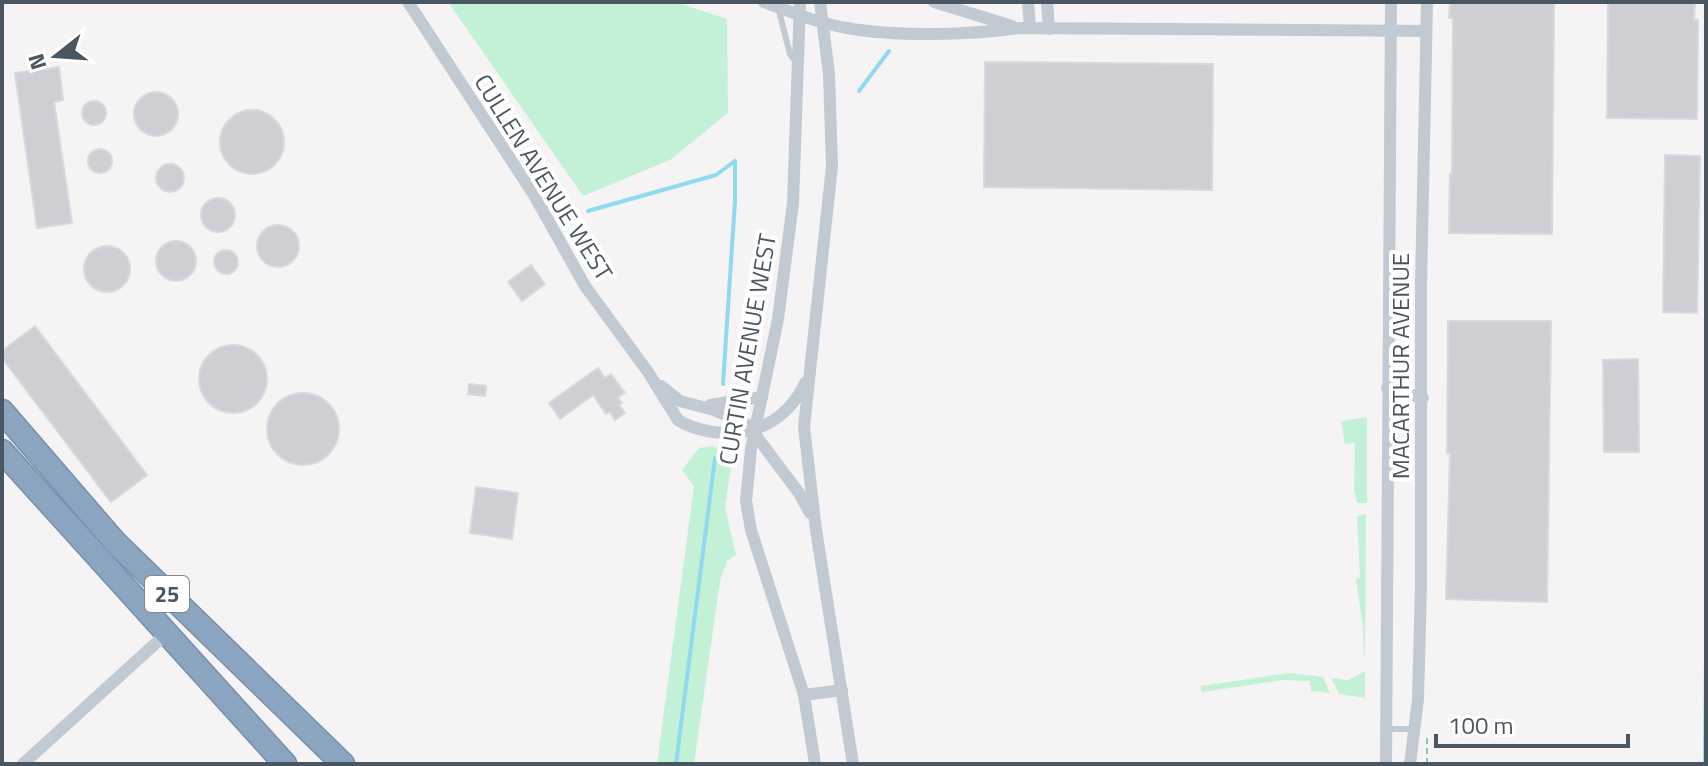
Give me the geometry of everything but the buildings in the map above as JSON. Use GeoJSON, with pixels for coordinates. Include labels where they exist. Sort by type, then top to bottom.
{"type":"FeatureCollection","features":[{"type":"Feature","properties":{"kind":"highway","name":"25"},"geometry":{"type":"LineString","coordinates":[[2,411],[115,542],[343,764]]}},
{"type":"Feature","properties":{"kind":"highway","name":"25"},"geometry":{"type":"LineString","coordinates":[[2,451],[285,764]]}},
{"type":"Feature","properties":{"kind":"street","name":"CULLEN AVENUE WEST"},"geometry":{"type":"LineString","coordinates":[[408,2],[534,195],[585,286],[648,372],[671,411],[681,423],[723,433],[740,434],[754,430]]}},
{"type":"Feature","properties":{"kind":"street"},"geometry":{"type":"LineString","coordinates":[[764,2],[800,9],[824,23],[879,32],[971,32],[1025,28],[1426,31]]}},
{"type":"Feature","properties":{"kind":"street"},"geometry":{"type":"LineString","coordinates":[[820,2],[830,99],[832,166],[804,427],[816,530],[853,764]]}},
{"type":"Feature","properties":{"kind":"street"},"geometry":{"type":"LineString","coordinates":[[934,2],[1025,28]]}},
{"type":"Feature","properties":{"kind":"street"},"geometry":{"type":"LineString","coordinates":[[1025,28],[1028,2]]}},
{"type":"Feature","properties":{"kind":"street"},"geometry":{"type":"LineString","coordinates":[[1047,2],[1049,29]]}},
{"type":"Feature","properties":{"kind":"street","name":"MACARTHUR AVENUE"},"geometry":{"type":"LineString","coordinates":[[1386,764],[1391,2]]}},
{"type":"Feature","properties":{"kind":"street","name":"MACARTHUR AVENUE"},"geometry":{"type":"LineString","coordinates":[[1410,764],[1415,729],[1421,585],[1421,285],[1427,2]]}},
{"type":"Feature","properties":{"kind":"street","name":"CURTIN AVENUE WEST"},"geometry":{"type":"LineString","coordinates":[[800,9],[793,203],[778,319],[754,430],[747,481],[747,509],[804,695],[815,764]]}},
{"type":"Feature","properties":{"kind":"street","name":"CULLEN AVENUE WEST"},"geometry":{"type":"LineString","coordinates":[[648,372],[675,399],[736,418],[754,430],[804,500],[816,530]]}},
{"type":"Feature","properties":{"kind":"street"},"geometry":{"type":"LineString","coordinates":[[754,430],[787,409],[809,373]]}},
{"type":"Feature","properties":{"kind":"street"},"geometry":{"type":"LineString","coordinates":[[1387,388],[1423,398]]}},
{"type":"Feature","properties":{"kind":"street"},"geometry":{"type":"LineString","coordinates":[[695,404],[718,405],[762,397]]}},
{"type":"Feature","properties":{"kind":"street"},"geometry":{"type":"LineString","coordinates":[[23,764],[167,633]]}},
{"type":"Feature","properties":{"kind":"street"},"geometry":{"type":"LineString","coordinates":[[804,695],[842,690]]}},
{"type":"Feature","properties":{"kind":"lane"},"geometry":{"type":"LineString","coordinates":[[778,7],[790,54],[797,63]]}},
{"type":"Feature","properties":{"kind":"lane"},"geometry":{"type":"LineString","coordinates":[[1386,729],[1415,729]]}},
{"type":"Feature","properties":{"kind":"green space"},"geometry":{"type":"Polygon","coordinates":[[[448,2],[676,2],[727,19],[728,113],[670,160],[583,196],[448,2]]]}},
{"type":"Feature","properties":{"kind":"green space"},"geometry":{"type":"Polygon","coordinates":[[[1367,417],[1367,503],[1357,503],[1354,488],[1355,443],[1345,444],[1341,421],[1367,417]]]}},
{"type":"Feature","properties":{"kind":"green space"},"geometry":{"type":"Polygon","coordinates":[[[713,446],[728,458],[731,468],[725,507],[736,555],[727,561],[720,581],[694,764],[657,764],[694,486],[682,470],[699,448],[713,446]]]}},
{"type":"Feature","properties":{"kind":"green space"},"geometry":{"type":"Polygon","coordinates":[[[1366,514],[1364,656],[1356,579],[1360,577],[1357,516],[1366,514]]]}},
{"type":"Feature","properties":{"kind":"green space"},"geometry":{"type":"Polygon","coordinates":[[[1365,671],[1365,698],[1339,694],[1331,678],[1348,680],[1365,671]]]}},
{"type":"Feature","properties":{"kind":"green space"},"geometry":{"type":"Polygon","coordinates":[[[1289,673],[1323,677],[1330,693],[1311,691],[1310,681],[1283,680],[1202,692],[1201,686],[1289,673]]]}},
{"type":"Feature","properties":{"kind":"water"},"geometry":{"type":"Polygon","coordinates":[[[1705,547],[1706,764],[1703,764],[1705,547]]]}},
{"type":"Feature","properties":{"kind":"waterway"},"geometry":{"type":"LineString","coordinates":[[859,91],[889,51]]}},
{"type":"Feature","properties":{"kind":"waterway"},"geometry":{"type":"LineString","coordinates":[[588,211],[716,175],[735,161]]}},
{"type":"Feature","properties":{"kind":"waterway"},"geometry":{"type":"LineString","coordinates":[[723,384],[735,161]]}},
{"type":"Feature","properties":{"kind":"waterway"},"geometry":{"type":"LineString","coordinates":[[676,764],[715,458]]}}]}
